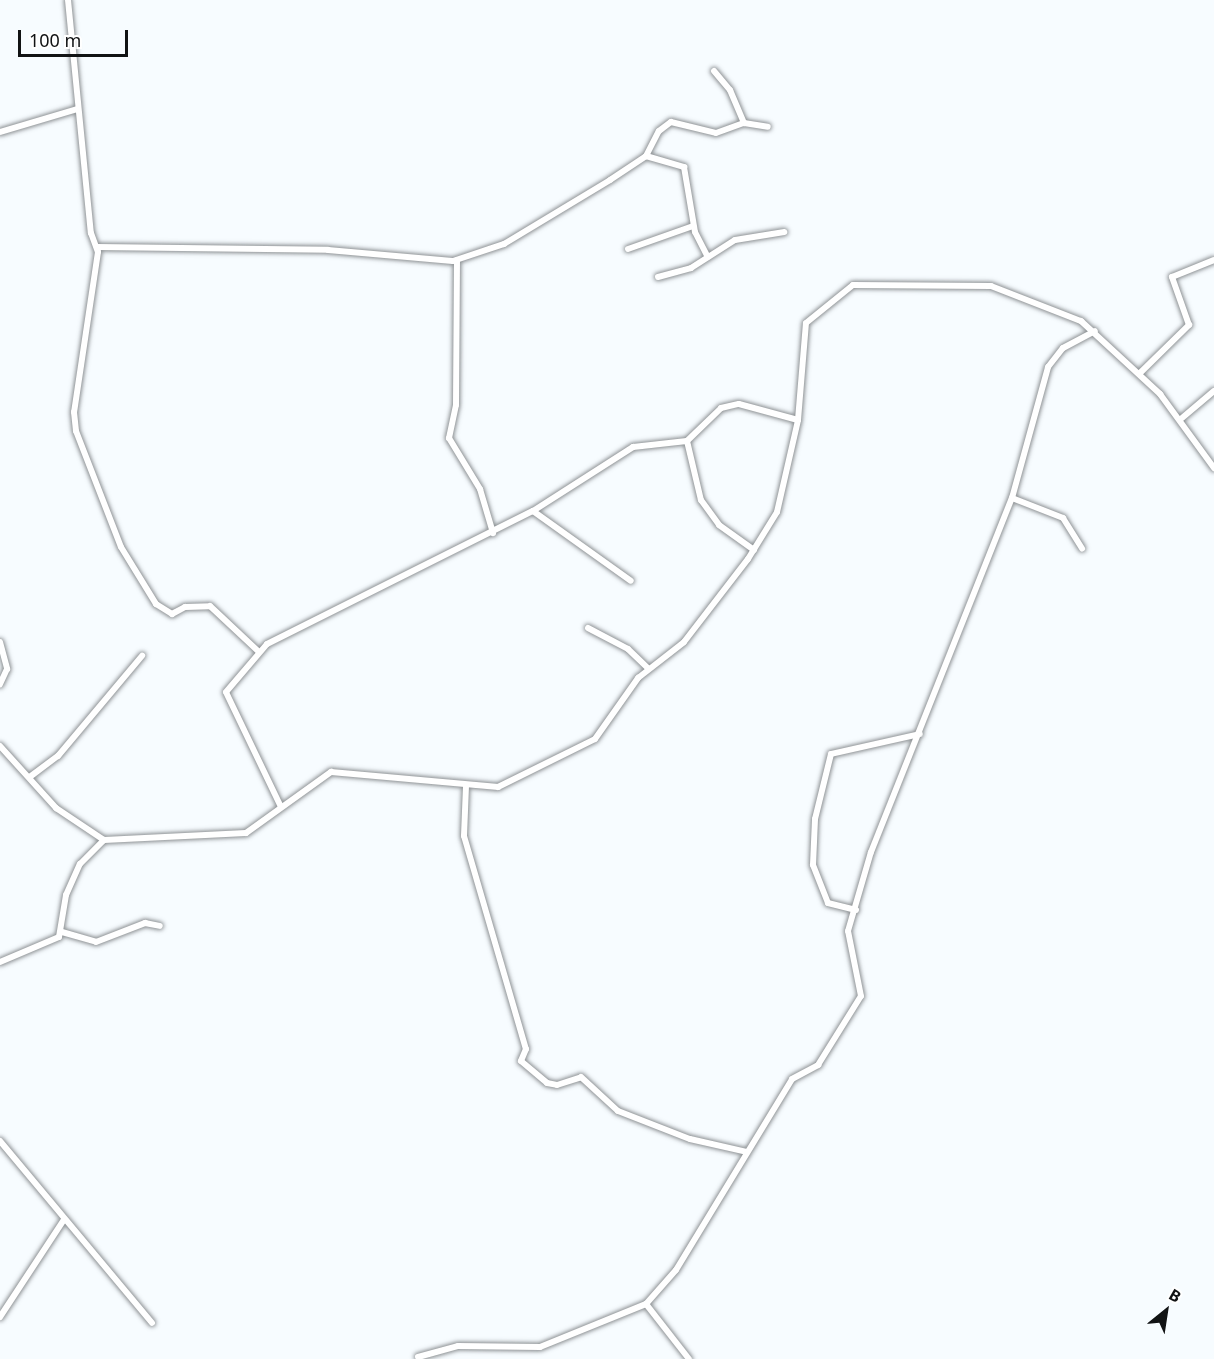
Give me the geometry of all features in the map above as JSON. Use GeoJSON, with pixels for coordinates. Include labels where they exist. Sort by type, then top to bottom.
{"type":"FeatureCollection","features":[{"type":"Feature","properties":{"kind":"street"},"geometry":{"type":"LineString","coordinates":[[68,0],[77,109],[97,247],[74,424],[121,547],[167,614],[210,606],[258,651]]}},
{"type":"Feature","properties":{"kind":"street"},"geometry":{"type":"LineString","coordinates":[[714,71],[730,90],[744,123]]}},
{"type":"Feature","properties":{"kind":"street"},"geometry":{"type":"LineString","coordinates":[[0,132],[77,109]]}},
{"type":"Feature","properties":{"kind":"street"},"geometry":{"type":"LineString","coordinates":[[97,247],[328,250],[457,260],[504,244],[646,156],[659,131],[671,122],[723,133],[744,123],[768,127]]}},
{"type":"Feature","properties":{"kind":"street"},"geometry":{"type":"LineString","coordinates":[[646,156],[684,167],[693,226],[708,257]]}},
{"type":"Feature","properties":{"kind":"street"},"geometry":{"type":"LineString","coordinates":[[628,249],[693,226]]}},
{"type":"Feature","properties":{"kind":"street"},"geometry":{"type":"LineString","coordinates":[[658,277],[708,257],[735,240],[784,232]]}},
{"type":"Feature","properties":{"kind":"street"},"geometry":{"type":"LineString","coordinates":[[457,260],[456,405],[449,438],[480,489],[493,532]]}},
{"type":"Feature","properties":{"kind":"street"},"geometry":{"type":"LineString","coordinates":[[1140,373],[1189,325],[1172,277],[1214,260]]}},
{"type":"Feature","properties":{"kind":"street"},"geometry":{"type":"LineString","coordinates":[[0,746],[31,776],[56,808],[104,840],[246,833],[331,772],[466,786],[511,783],[585,746],[605,729],[648,668],[684,642],[754,550],[780,506],[798,420],[806,323],[853,285],[991,286],[1069,315],[1095,331],[1140,373],[1182,418],[1214,468]]}},
{"type":"Feature","properties":{"kind":"street"},"geometry":{"type":"LineString","coordinates":[[418,1357],[458,1346],[526,1350],[646,1304],[676,1270],[792,1078],[818,1065],[861,996],[848,936],[876,836],[921,734],[1012,498],[1048,367],[1063,348],[1095,331]]}},
{"type":"Feature","properties":{"kind":"street"},"geometry":{"type":"LineString","coordinates":[[1182,418],[1214,391]]}},
{"type":"Feature","properties":{"kind":"street"},"geometry":{"type":"LineString","coordinates":[[281,807],[226,692],[258,651],[533,511],[633,447],[687,441],[714,412],[733,404],[798,420]]}},
{"type":"Feature","properties":{"kind":"street"},"geometry":{"type":"LineString","coordinates":[[687,441],[701,500],[719,525],[754,550]]}},
{"type":"Feature","properties":{"kind":"street"},"geometry":{"type":"LineString","coordinates":[[1012,498],[1063,518],[1082,549]]}},
{"type":"Feature","properties":{"kind":"street"},"geometry":{"type":"LineString","coordinates":[[533,511],[631,581]]}},
{"type":"Feature","properties":{"kind":"street"},"geometry":{"type":"LineString","coordinates":[[588,628],[628,649],[648,668]]}},
{"type":"Feature","properties":{"kind":"street"},"geometry":{"type":"LineString","coordinates":[[0,642],[7,669],[0,684]]}},
{"type":"Feature","properties":{"kind":"street"},"geometry":{"type":"LineString","coordinates":[[31,776],[64,750],[142,656]]}},
{"type":"Feature","properties":{"kind":"street"},"geometry":{"type":"LineString","coordinates":[[856,910],[828,903],[813,865],[815,819],[831,754],[921,734]]}},
{"type":"Feature","properties":{"kind":"street"},"geometry":{"type":"LineString","coordinates":[[466,786],[465,836],[526,1049],[521,1061],[547,1083],[557,1085],[581,1077],[618,1111],[690,1139],[747,1152]]}},
{"type":"Feature","properties":{"kind":"street"},"geometry":{"type":"LineString","coordinates":[[0,962],[48,944],[62,932],[66,896],[80,864],[104,840]]}},
{"type":"Feature","properties":{"kind":"street"},"geometry":{"type":"LineString","coordinates":[[62,932],[96,942],[145,923],[160,926]]}},
{"type":"Feature","properties":{"kind":"street"},"geometry":{"type":"LineString","coordinates":[[0,1141],[63,1221],[152,1323]]}},
{"type":"Feature","properties":{"kind":"street"},"geometry":{"type":"LineString","coordinates":[[0,1317],[63,1221]]}},
{"type":"Feature","properties":{"kind":"street"},"geometry":{"type":"LineString","coordinates":[[646,1304],[689,1359]]}},
{"type":"Feature","properties":{"kind":"street"},"geometry":{"type":"LineString","coordinates":[[526,1350],[527,1359]]}}]}
